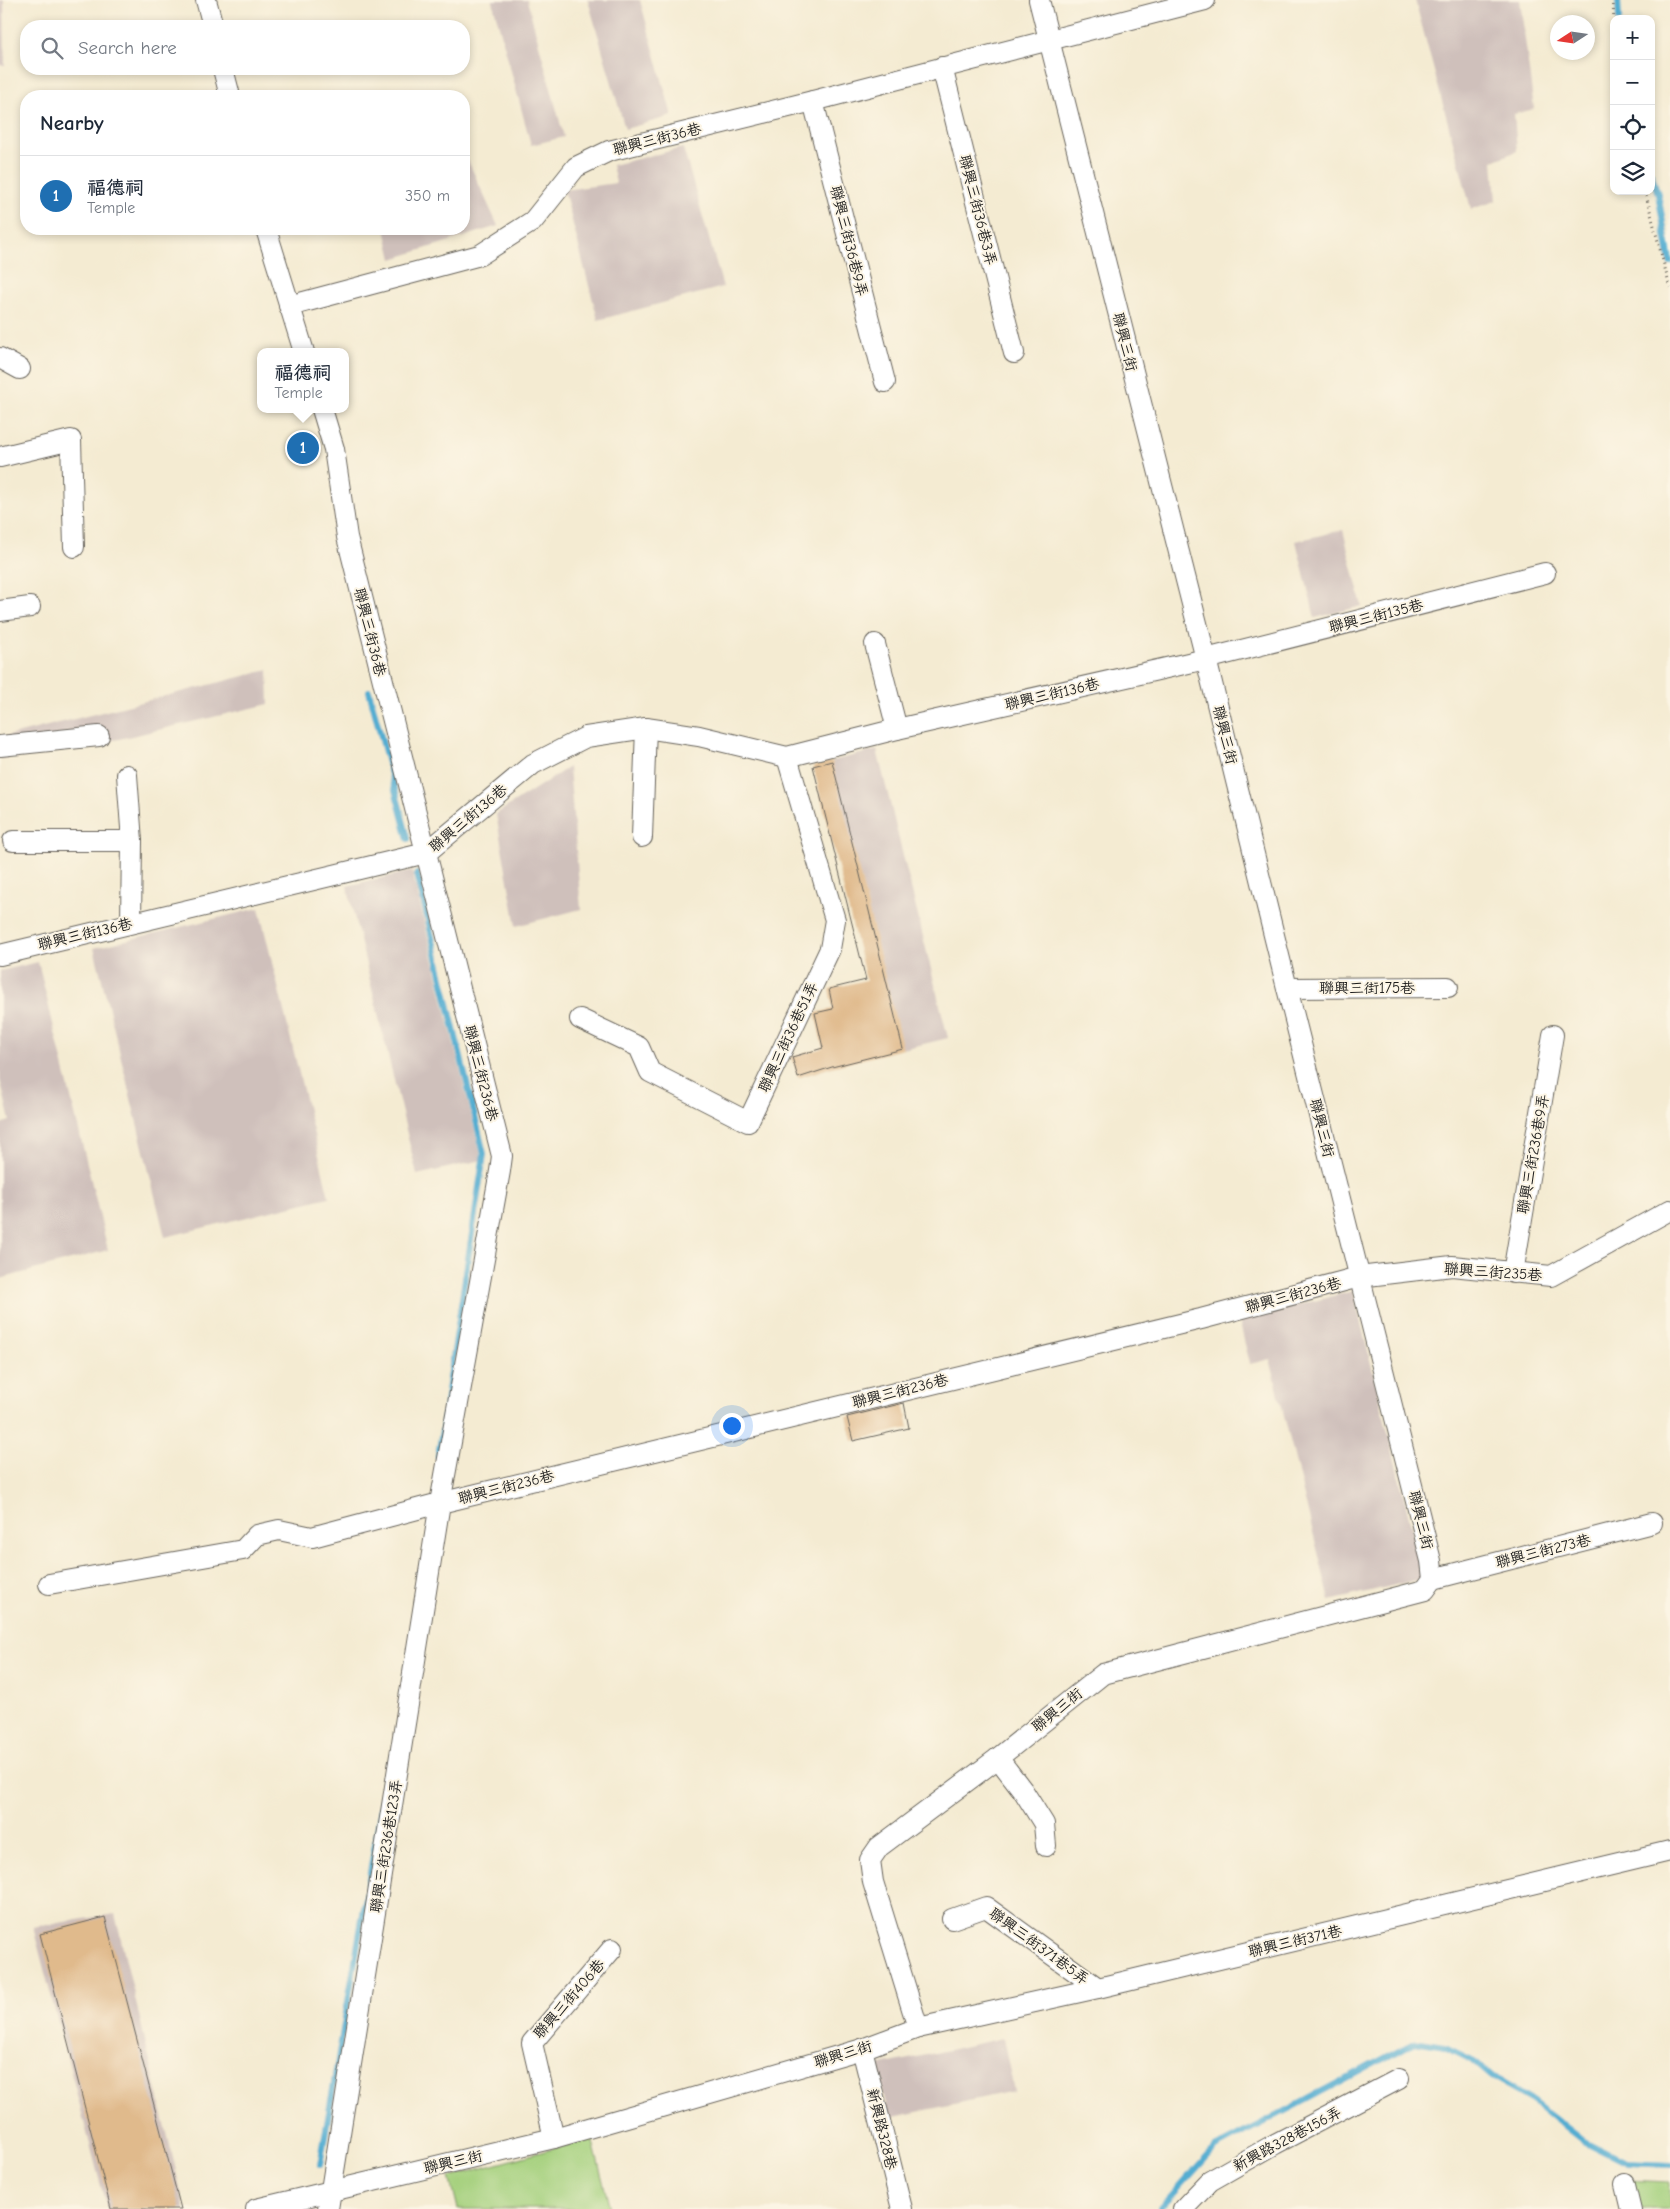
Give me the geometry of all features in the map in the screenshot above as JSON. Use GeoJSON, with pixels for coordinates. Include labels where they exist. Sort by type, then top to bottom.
{"type":"FeatureCollection","features":[{"type":"Feature","properties":{"kind":"street"},"geometry":{"type":"LineString","coordinates":[[206,0],[211,20]]}},
{"type":"Feature","properties":{"kind":"street","name":"聯興三街"},"geometry":{"type":"LineString","coordinates":[[256,2209],[330,2200],[554,2138],[862,2049],[918,2028],[873,1882],[870,1860],[879,1847],[998,1758],[1103,1674],[1425,1590],[1434,1579],[1432,1561],[1039,0]]}},
{"type":"Feature","properties":{"kind":"street","name":"聯興三街36巷"},"geometry":{"type":"LineString","coordinates":[[289,306],[480,255],[533,221],[576,167],[608,151],[813,101],[1205,0]]}},
{"type":"Feature","properties":{"kind":"street","name":"聯興三街36巷3弄"},"geometry":{"type":"LineString","coordinates":[[942,67],[1014,354]]}},
{"type":"Feature","properties":{"kind":"street"},"geometry":{"type":"LineString","coordinates":[[225,75],[228,90]]}},
{"type":"Feature","properties":{"kind":"street","name":"聯興三街36巷9弄"},"geometry":{"type":"LineString","coordinates":[[813,101],[885,382]]}},
{"type":"Feature","properties":{"kind":"street"},"geometry":{"type":"LineString","coordinates":[[268,235],[303,348]]}},
{"type":"Feature","properties":{"kind":"street"},"geometry":{"type":"LineString","coordinates":[[0,358],[20,369]]}},
{"type":"Feature","properties":{"kind":"street","name":"聯興三街36巷"},"geometry":{"type":"LineString","coordinates":[[323,413],[334,449],[346,537],[426,853]]}},
{"type":"Feature","properties":{"kind":"street"},"geometry":{"type":"LineString","coordinates":[[0,457],[71,440],[74,547]]}},
{"type":"Feature","properties":{"kind":"street","name":"聯興三街135巷"},"geometry":{"type":"LineString","coordinates":[[1206,659],[1545,573]]}},
{"type":"Feature","properties":{"kind":"street"},"geometry":{"type":"LineString","coordinates":[[0,611],[30,607]]}},
{"type":"Feature","properties":{"kind":"street"},"geometry":{"type":"LineString","coordinates":[[875,644],[897,729]]}},
{"type":"Feature","properties":{"kind":"street","name":"聯興三街136巷"},"geometry":{"type":"LineString","coordinates":[[0,954],[426,853],[533,764],[586,737],[646,728],[699,736],[788,757],[897,729],[1206,659]]}},
{"type":"Feature","properties":{"kind":"street"},"geometry":{"type":"LineString","coordinates":[[642,838],[646,728]]}},
{"type":"Feature","properties":{"kind":"street"},"geometry":{"type":"LineString","coordinates":[[0,746],[99,736]]}},
{"type":"Feature","properties":{"kind":"street","name":"聯興三街36巷51弄"},"geometry":{"type":"LineString","coordinates":[[580,1019],[639,1047],[650,1072],[748,1122],[830,949],[835,920],[788,757]]}},
{"type":"Feature","properties":{"kind":"street"},"geometry":{"type":"LineString","coordinates":[[127,775],[132,841],[132,923]]}},
{"type":"Feature","properties":{"kind":"street"},"geometry":{"type":"LineString","coordinates":[[13,842],[132,841]]}},
{"type":"Feature","properties":{"kind":"street","name":"聯興三街236巷"},"geometry":{"type":"LineString","coordinates":[[426,853],[502,1156],[440,1503]]}},
{"type":"Feature","properties":{"kind":"street","name":"聯興三街175巷"},"geometry":{"type":"LineString","coordinates":[[1287,988],[1448,988]]}},
{"type":"Feature","properties":{"kind":"street","name":"聯興三街236巷9弄"},"geometry":{"type":"LineString","coordinates":[[1513,1273],[1553,1035]]}},
{"type":"Feature","properties":{"kind":"street","name":"聯興三街235巷"},"geometry":{"type":"LineString","coordinates":[[1360,1277],[1452,1266],[1551,1276],[1670,1210]]}},
{"type":"Feature","properties":{"kind":"street","name":"聯興三街236巷"},"geometry":{"type":"LineString","coordinates":[[49,1584],[244,1550],[257,1535],[279,1530],[312,1537],[440,1503],[1201,1319],[1360,1277]]}},
{"type":"Feature","properties":{"kind":"street","name":"聯興三街236巷123弄"},"geometry":{"type":"LineString","coordinates":[[330,2200],[440,1503]]}},
{"type":"Feature","properties":{"kind":"street","name":"聯興三街273巷"},"geometry":{"type":"LineString","coordinates":[[1434,1579],[1652,1523]]}},
{"type":"Feature","properties":{"kind":"street"},"geometry":{"type":"LineString","coordinates":[[998,1758],[1024,1792],[1044,1824],[1046,1846]]}},
{"type":"Feature","properties":{"kind":"street","name":"聯興三街371巷"},"geometry":{"type":"LineString","coordinates":[[918,2028],[1098,1988],[1670,1851]]}},
{"type":"Feature","properties":{"kind":"street","name":"聯興三街371巷5弄"},"geometry":{"type":"LineString","coordinates":[[952,1919],[986,1907],[1098,1988]]}},
{"type":"Feature","properties":{"kind":"street","name":"聯興三街406巷"},"geometry":{"type":"LineString","coordinates":[[554,2138],[532,2043],[612,1949]]}},
{"type":"Feature","properties":{"kind":"street","name":"新興路328巷"},"geometry":{"type":"LineString","coordinates":[[862,2049],[902,2209]]}},
{"type":"Feature","properties":{"kind":"street","name":"新興路328巷156弄"},"geometry":{"type":"LineString","coordinates":[[1183,2209],[1210,2181],[1275,2144],[1399,2079]]}},
{"type":"Feature","properties":{"kind":"street"},"geometry":{"type":"LineString","coordinates":[[1625,2184],[1631,2209]]}},
{"type":"Feature","properties":{"kind":"path"},"geometry":{"type":"LineString","coordinates":[[1613,0],[1614,15]]}},
{"type":"Feature","properties":{"kind":"path"},"geometry":{"type":"LineString","coordinates":[[1646,195],[1670,288]]}},
{"type":"Feature","properties":{"kind":"shaded area"},"geometry":{"type":"Polygon","coordinates":[[[0,0],[4,0],[5,66],[0,65],[0,0]]]}},
{"type":"Feature","properties":{"kind":"shaded area"},"geometry":{"type":"Polygon","coordinates":[[[492,0],[527,0],[564,137],[531,145],[492,0]]]}},
{"type":"Feature","properties":{"kind":"shaded area"},"geometry":{"type":"Polygon","coordinates":[[[588,0],[640,0],[672,116],[625,129],[588,0]]]}},
{"type":"Feature","properties":{"kind":"shaded area"},"geometry":{"type":"Polygon","coordinates":[[[1415,0],[1520,0],[1534,109],[1514,114],[1517,151],[1493,161],[1496,201],[1471,209],[1415,0]]]}},
{"type":"Feature","properties":{"kind":"shaded area"},"geometry":{"type":"Polygon","coordinates":[[[683,148],[723,287],[598,320],[564,190],[616,183],[612,165],[683,148]]]}},
{"type":"Feature","properties":{"kind":"shaded area"},"geometry":{"type":"Polygon","coordinates":[[[470,165],[498,226],[470,235],[470,165]]]}},
{"type":"Feature","properties":{"kind":"shaded area"},"geometry":{"type":"Polygon","coordinates":[[[386,235],[469,235],[392,259],[386,235]]]}},
{"type":"Feature","properties":{"kind":"shaded area"},"geometry":{"type":"Polygon","coordinates":[[[1343,530],[1362,606],[1315,618],[1296,541],[1343,530]]]}},
{"type":"Feature","properties":{"kind":"shaded area"},"geometry":{"type":"Polygon","coordinates":[[[268,670],[269,704],[119,739],[0,759],[0,738],[268,670]]]}},
{"type":"Feature","properties":{"kind":"shaded area"},"geometry":{"type":"Polygon","coordinates":[[[877,750],[948,1038],[903,1049],[832,761],[877,750]]]}},
{"type":"Feature","properties":{"kind":"shaded area"},"geometry":{"type":"Polygon","coordinates":[[[569,767],[581,909],[516,926],[496,814],[569,767]]]}},
{"type":"Feature","properties":{"kind":"shaded area"},"geometry":{"type":"Polygon","coordinates":[[[412,871],[482,1160],[417,1175],[347,886],[412,871]]]}},
{"type":"Feature","properties":{"kind":"shaded area"},"geometry":{"type":"Polygon","coordinates":[[[259,908],[329,1197],[165,1237],[94,948],[259,908]]]}},
{"type":"Feature","properties":{"kind":"shaded area"},"geometry":{"type":"Polygon","coordinates":[[[38,962],[108,1250],[0,1279],[0,1124],[10,1121],[0,1080],[0,971],[38,962]]]}},
{"type":"Feature","properties":{"kind":"shaded area"},"geometry":{"type":"Polygon","coordinates":[[[1353,1291],[1424,1578],[1330,1601],[1270,1359],[1250,1364],[1239,1320],[1353,1291]]]}},
{"type":"Feature","properties":{"kind":"shaded area"},"geometry":{"type":"Polygon","coordinates":[[[115,1914],[185,2209],[107,2209],[33,1927],[115,1914]]]}},
{"type":"Feature","properties":{"kind":"shaded area"},"geometry":{"type":"Polygon","coordinates":[[[1003,2038],[1014,2091],[889,2118],[877,2066],[1003,2038]]]}},
{"type":"Feature","properties":{"kind":"green space"},"geometry":{"type":"Polygon","coordinates":[[[592,2138],[610,2209],[458,2209],[450,2177],[592,2138]]]}},
{"type":"Feature","properties":{"kind":"green space"},"geometry":{"type":"Polygon","coordinates":[[[1624,2180],[1670,2182],[1670,2209],[1628,2209],[1624,2180]]]}},
{"type":"Feature","properties":{"kind":"building"},"geometry":{"type":"Polygon","coordinates":[[[832,761],[903,1049],[832,1067],[798,1078],[792,1057],[823,1048],[815,1013],[833,1009],[829,989],[866,980],[813,766],[832,761]]]}},
{"type":"Feature","properties":{"kind":"building"},"geometry":{"type":"Polygon","coordinates":[[[904,1403],[909,1428],[853,1441],[847,1417],[904,1403]]]}},
{"type":"Feature","properties":{"kind":"building"},"geometry":{"type":"Polygon","coordinates":[[[105,1917],[181,2209],[111,2209],[40,1934],[105,1917]]]}},
{"type":"Feature","properties":{"kind":"waterway"},"geometry":{"type":"LineString","coordinates":[[1618,0],[1619,15]]}},
{"type":"Feature","properties":{"kind":"waterway"},"geometry":{"type":"LineString","coordinates":[[1655,185],[1670,262]]}},
{"type":"Feature","properties":{"kind":"waterway"},"geometry":{"type":"LineString","coordinates":[[369,691],[408,839]]}},
{"type":"Feature","properties":{"kind":"waterway"},"geometry":{"type":"LineString","coordinates":[[417,874],[484,1154],[438,1457]]}},
{"type":"Feature","properties":{"kind":"waterway"},"geometry":{"type":"LineString","coordinates":[[320,2165],[383,1797]]}},
{"type":"Feature","properties":{"kind":"waterway"},"geometry":{"type":"LineString","coordinates":[[1160,2209],[1215,2148],[1415,2042],[1445,2047],[1472,2060],[1492,2077],[1532,2100],[1584,2141],[1628,2163],[1670,2165]]}},
{"type":"Feature","properties":{"kind":"place","name":"福德祠"},"geometry":{"type":"Point","coordinates":[303,448]}}]}
